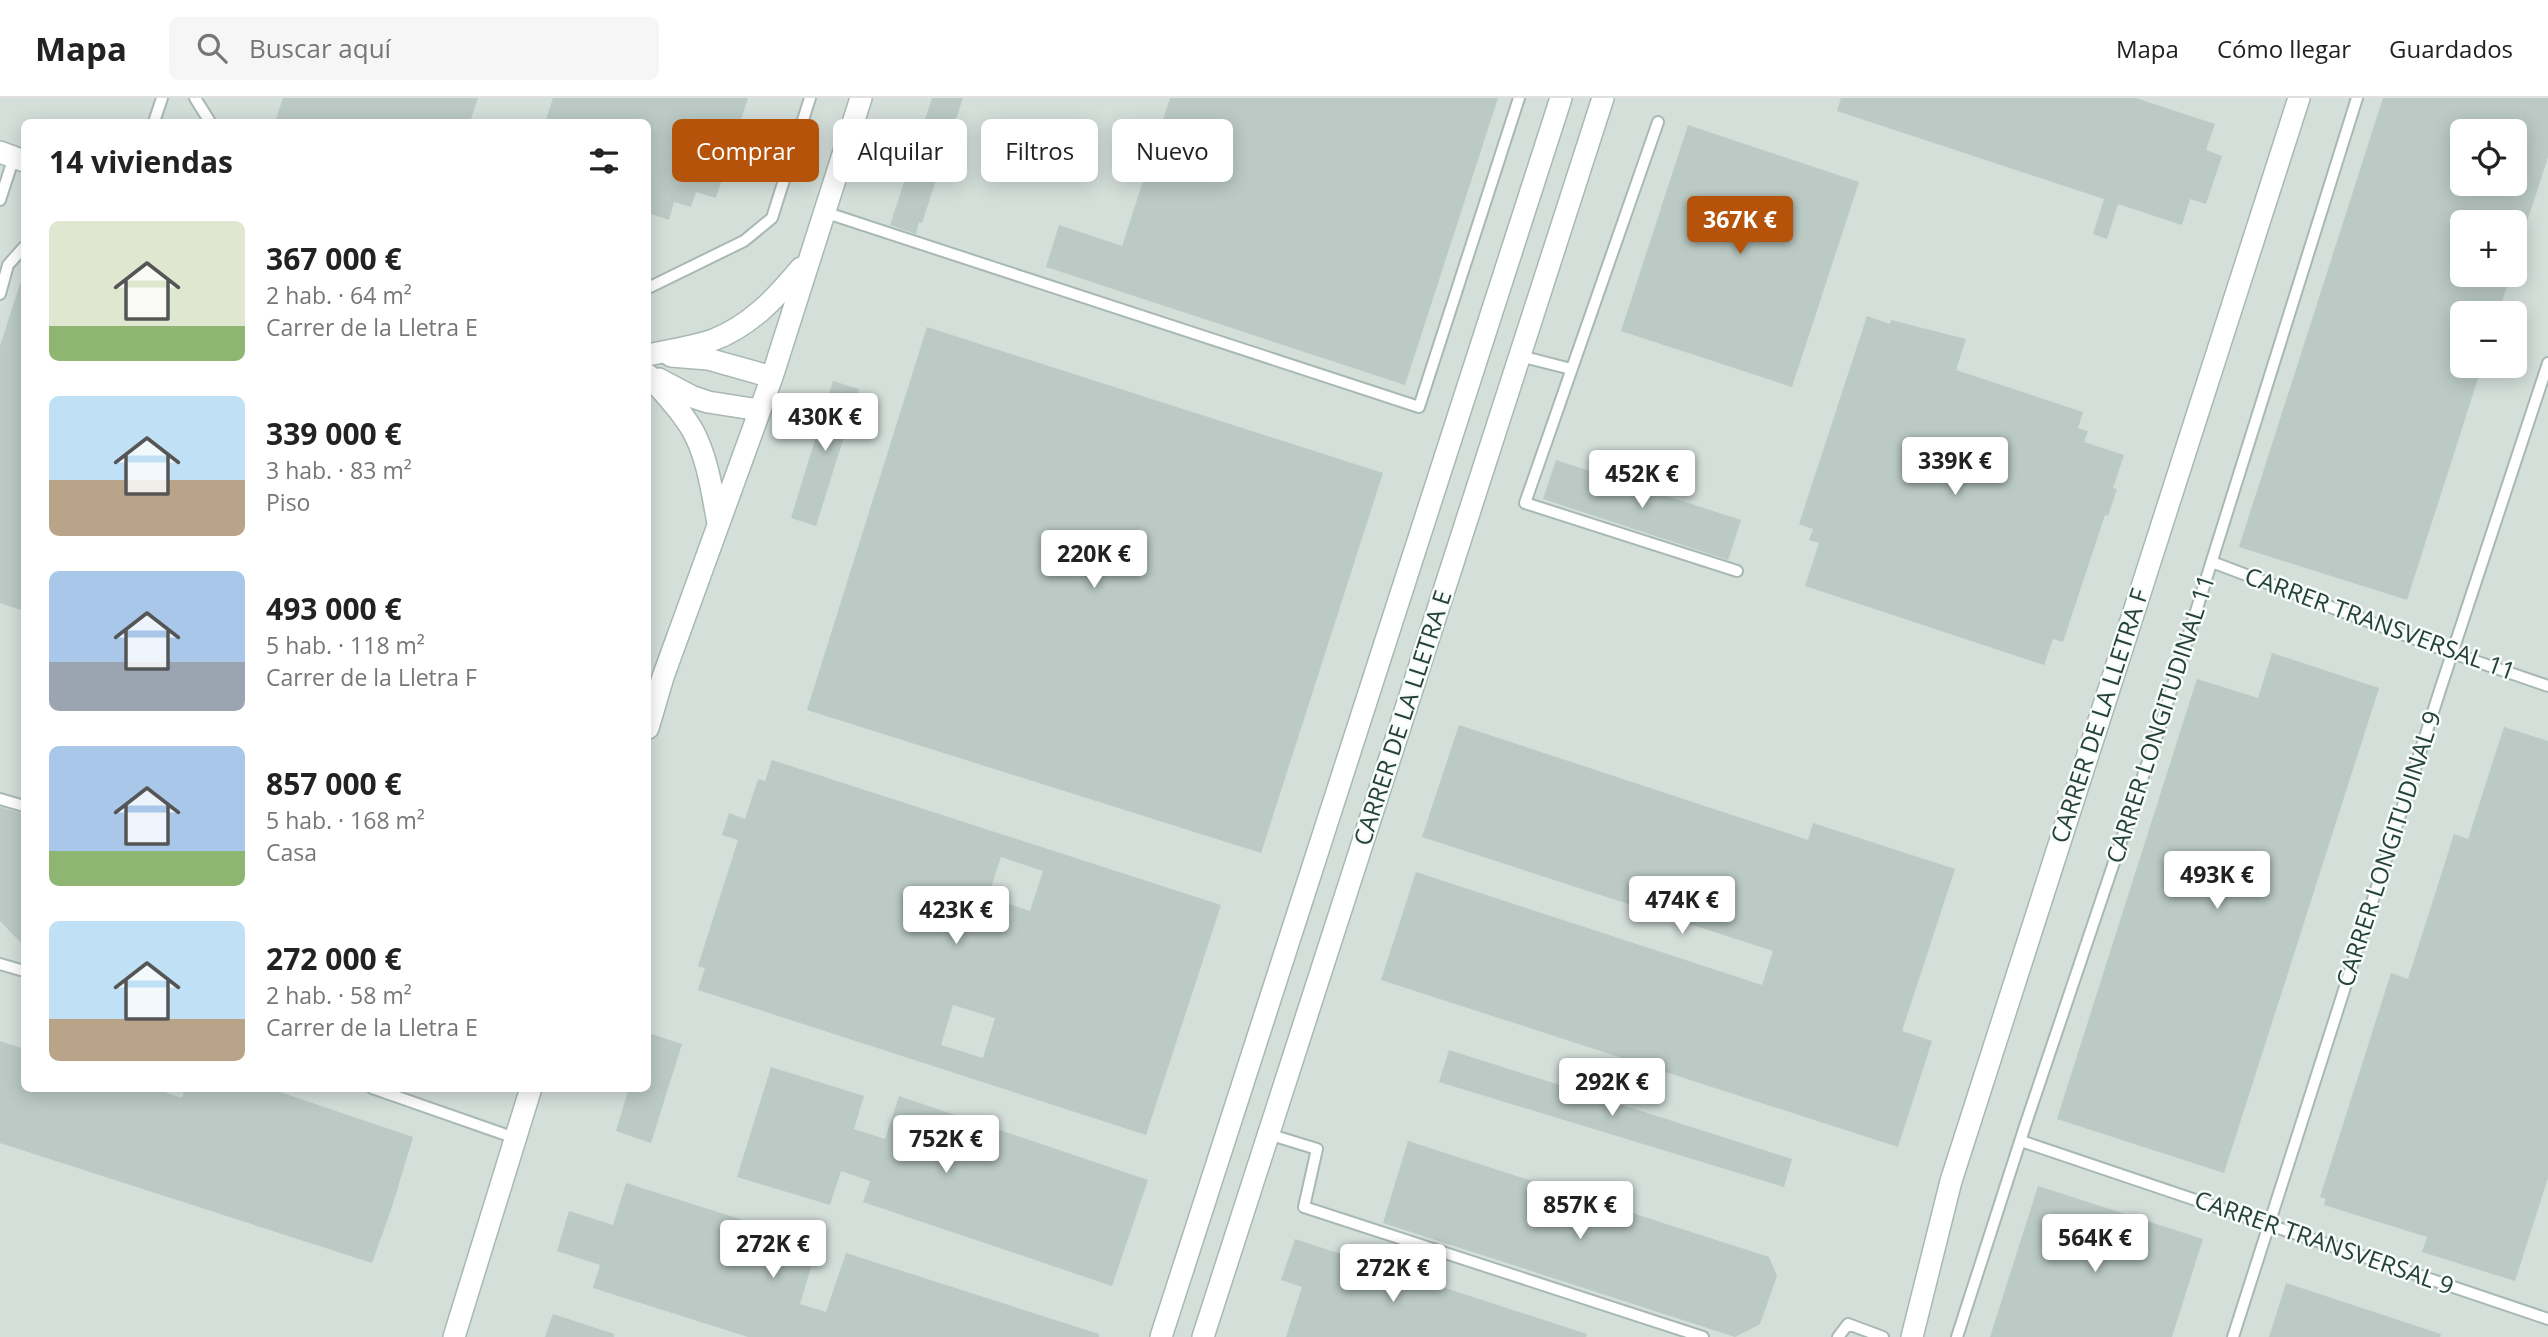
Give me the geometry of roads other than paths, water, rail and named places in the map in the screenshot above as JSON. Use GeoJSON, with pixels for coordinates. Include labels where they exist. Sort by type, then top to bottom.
{"type":"FeatureCollection","features":[{"type":"Feature","properties":{"kind":"street"},"geometry":{"type":"LineString","coordinates":[[653,691],[772,377],[861,98]]}},
{"type":"Feature","properties":{"kind":"street","name":"CARRER DE LA LLETRA E"},"geometry":{"type":"LineString","coordinates":[[1161,1337],[1561,98]]}},
{"type":"Feature","properties":{"kind":"street","name":"CARRER DE LA LLETRA E"},"geometry":{"type":"LineString","coordinates":[[1206,1336],[1268,1135],[1603,98]]}},
{"type":"Feature","properties":{"kind":"street","name":"CARRER DE LA LLETRA F"},"geometry":{"type":"LineString","coordinates":[[1912,1337],[1951,1181],[2299,98]]}},
{"type":"Feature","properties":{"kind":"street"},"geometry":{"type":"LineString","coordinates":[[651,354],[711,341],[741,326],[772,302],[809,258]]}},
{"type":"Feature","properties":{"kind":"street"},"geometry":{"type":"LineString","coordinates":[[651,355],[708,359],[772,377]]}},
{"type":"Feature","properties":{"kind":"street"},"geometry":{"type":"LineString","coordinates":[[651,376],[693,397],[759,410]]}},
{"type":"Feature","properties":{"kind":"street"},"geometry":{"type":"LineString","coordinates":[[651,377],[677,407],[694,432],[706,462],[718,525]]}},
{"type":"Feature","properties":{"kind":"street"},"geometry":{"type":"LineString","coordinates":[[454,1337],[530,1092]]}},
{"type":"Feature","properties":{"kind":"lane"},"geometry":{"type":"LineString","coordinates":[[155,119],[162,98]]}},
{"type":"Feature","properties":{"kind":"lane"},"geometry":{"type":"LineString","coordinates":[[195,98],[208,119]]}},
{"type":"Feature","properties":{"kind":"lane"},"geometry":{"type":"LineString","coordinates":[[651,287],[744,241],[772,218],[810,98]]}},
{"type":"Feature","properties":{"kind":"lane"},"geometry":{"type":"LineString","coordinates":[[824,212],[1419,407],[1519,98]]}},
{"type":"Feature","properties":{"kind":"lane","name":"CARRER LONGITUDINAL 11"},"geometry":{"type":"LineString","coordinates":[[1957,1337],[2157,736],[2357,98]]}},
{"type":"Feature","properties":{"kind":"lane"},"geometry":{"type":"LineString","coordinates":[[1658,122],[1525,503],[1737,572]]}},
{"type":"Feature","properties":{"kind":"lane"},"geometry":{"type":"LineString","coordinates":[[0,200],[13,157]]}},
{"type":"Feature","properties":{"kind":"lane"},"geometry":{"type":"LineString","coordinates":[[0,294],[8,265],[21,250]]}},
{"type":"Feature","properties":{"kind":"lane"},"geometry":{"type":"LineString","coordinates":[[1520,356],[1571,369]]}},
{"type":"Feature","properties":{"kind":"lane","name":"CARRER LONGITUDINAL 9"},"geometry":{"type":"LineString","coordinates":[[2233,1337],[2452,653],[2548,363]]}},
{"type":"Feature","properties":{"kind":"lane","name":"CARRER TRANSVERSAL 11"},"geometry":{"type":"LineString","coordinates":[[2211,562],[2452,653],[2548,686]]}},
{"type":"Feature","properties":{"kind":"lane"},"geometry":{"type":"LineString","coordinates":[[0,799],[21,805]]}},
{"type":"Feature","properties":{"kind":"lane"},"geometry":{"type":"LineString","coordinates":[[0,964],[21,970]]}},
{"type":"Feature","properties":{"kind":"lane"},"geometry":{"type":"LineString","coordinates":[[383,1092],[515,1138]]}},
{"type":"Feature","properties":{"kind":"lane"},"geometry":{"type":"LineString","coordinates":[[1268,1135],[1317,1149],[1304,1207],[1703,1337]]}},
{"type":"Feature","properties":{"kind":"lane","name":"CARRER TRANSVERSAL 9"},"geometry":{"type":"LineString","coordinates":[[2021,1141],[2548,1319]]}},
{"type":"Feature","properties":{"kind":"lane"},"geometry":{"type":"LineString","coordinates":[[1838,1337],[1848,1324],[1883,1337]]}}]}
